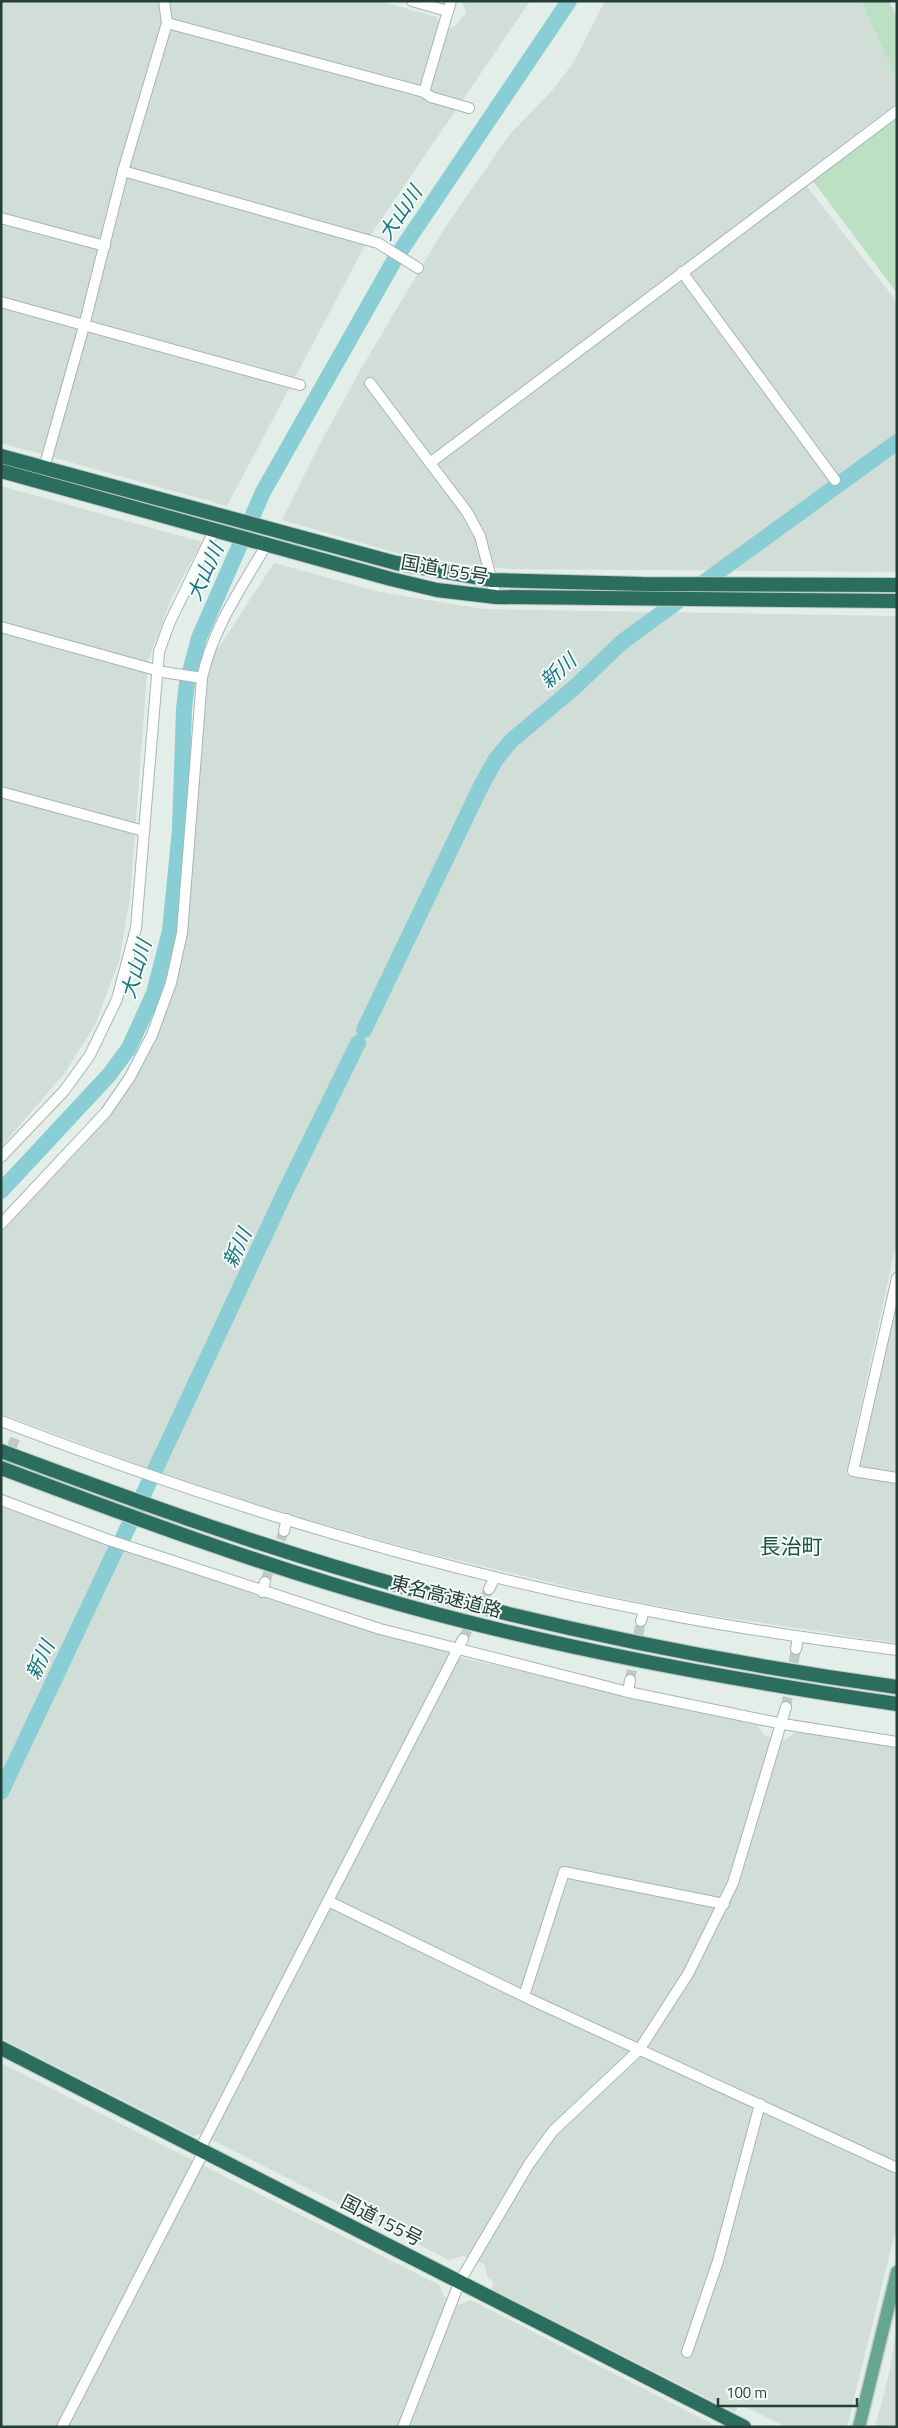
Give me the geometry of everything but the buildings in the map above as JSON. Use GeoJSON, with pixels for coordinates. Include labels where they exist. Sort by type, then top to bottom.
{"type":"FeatureCollection","features":[{"type":"Feature","properties":{"kind":"highway","name":"国道155号"},"geometry":{"type":"LineString","coordinates":[[1,456],[224,518],[396,563],[492,580],[694,584],[897,585]]}},
{"type":"Feature","properties":{"kind":"highway","name":"国道155号"},"geometry":{"type":"LineString","coordinates":[[1,471],[437,590],[496,596],[897,601]]}},
{"type":"Feature","properties":{"kind":"highway","name":"東名高速道路"},"geometry":{"type":"LineString","coordinates":[[1,1451],[126,1498],[310,1559],[408,1588],[587,1632],[708,1656],[897,1687]]}},
{"type":"Feature","properties":{"kind":"highway","name":"東名高速道路"},"geometry":{"type":"LineString","coordinates":[[1,1468],[145,1522],[305,1576],[404,1605],[496,1628],[704,1673],[897,1704]]}},
{"type":"Feature","properties":{"kind":"highway","name":"国道155号"},"geometry":{"type":"LineString","coordinates":[[1,2048],[744,2427]]}},
{"type":"Feature","properties":{"kind":"main road"},"geometry":{"type":"LineString","coordinates":[[859,2427],[897,2272]]}},
{"type":"Feature","properties":{"kind":"street"},"geometry":{"type":"LineString","coordinates":[[44,468],[84,326],[123,171],[167,23],[164,1]]}},
{"type":"Feature","properties":{"kind":"street"},"geometry":{"type":"LineString","coordinates":[[412,1],[449,6],[424,92]]}},
{"type":"Feature","properties":{"kind":"street"},"geometry":{"type":"LineString","coordinates":[[167,23],[424,92],[431,97],[470,108]]}},
{"type":"Feature","properties":{"kind":"street"},"geometry":{"type":"LineString","coordinates":[[430,463],[897,111]]}},
{"type":"Feature","properties":{"kind":"street"},"geometry":{"type":"LineString","coordinates":[[123,171],[382,245],[414,266]]}},
{"type":"Feature","properties":{"kind":"street"},"geometry":{"type":"LineString","coordinates":[[1,218],[105,246]]}},
{"type":"Feature","properties":{"kind":"street"},"geometry":{"type":"LineString","coordinates":[[682,272],[835,480]]}},
{"type":"Feature","properties":{"kind":"street"},"geometry":{"type":"LineString","coordinates":[[1,302],[300,385]]}},
{"type":"Feature","properties":{"kind":"street"},"geometry":{"type":"LineString","coordinates":[[370,382],[467,512],[480,536],[496,596]]}},
{"type":"Feature","properties":{"kind":"street"},"geometry":{"type":"LineString","coordinates":[[1,1157],[64,1091],[90,1055],[117,999],[136,928],[160,671],[159,652],[169,624],[215,529]]}},
{"type":"Feature","properties":{"kind":"street"},"geometry":{"type":"LineString","coordinates":[[1,1224],[106,1112],[130,1077],[152,1035],[171,983],[182,932],[199,678],[208,650],[221,622],[267,544]]}},
{"type":"Feature","properties":{"kind":"street"},"geometry":{"type":"LineString","coordinates":[[1,627],[160,671],[199,678]]}},
{"type":"Feature","properties":{"kind":"street"},"geometry":{"type":"LineString","coordinates":[[1,792],[144,831]]}},
{"type":"Feature","properties":{"kind":"street"},"geometry":{"type":"LineString","coordinates":[[897,1278],[852,1471],[897,1478]]}},
{"type":"Feature","properties":{"kind":"street"},"geometry":{"type":"LineString","coordinates":[[1,1421],[18,1432],[287,1519],[495,1577],[644,1610],[798,1636],[897,1650]]}},
{"type":"Feature","properties":{"kind":"street"},"geometry":{"type":"LineString","coordinates":[[1,1500],[109,1540],[263,1587],[380,1630],[628,1692],[783,1724],[897,1742]]}},
{"type":"Feature","properties":{"kind":"street"},"geometry":{"type":"LineString","coordinates":[[284,1531],[287,1519]]}},
{"type":"Feature","properties":{"kind":"street"},"geometry":{"type":"LineString","coordinates":[[489,1589],[495,1577]]}},
{"type":"Feature","properties":{"kind":"street"},"geometry":{"type":"LineString","coordinates":[[641,1621],[644,1610]]}},
{"type":"Feature","properties":{"kind":"street"},"geometry":{"type":"LineString","coordinates":[[796,1649],[798,1636]]}},
{"type":"Feature","properties":{"kind":"street"},"geometry":{"type":"LineString","coordinates":[[62,2427],[463,1639]]}},
{"type":"Feature","properties":{"kind":"street"},"geometry":{"type":"LineString","coordinates":[[628,1692],[630,1680]]}},
{"type":"Feature","properties":{"kind":"street"},"geometry":{"type":"LineString","coordinates":[[403,2427],[460,2281],[530,2164],[553,2131],[639,2050],[688,1974],[724,1904],[738,1867],[783,1724],[786,1707]]}},
{"type":"Feature","properties":{"kind":"street"},"geometry":{"type":"LineString","coordinates":[[524,1996],[564,1872],[724,1904]]}},
{"type":"Feature","properties":{"kind":"street"},"geometry":{"type":"LineString","coordinates":[[328,1901],[639,2050],[897,2168]]}},
{"type":"Feature","properties":{"kind":"street"},"geometry":{"type":"LineString","coordinates":[[687,2352],[718,2261],[760,2104]]}},
{"type":"Feature","properties":{"kind":"shaded area"},"geometry":{"type":"Polygon","coordinates":[[[1,1],[380,1],[436,17],[439,23],[449,29],[457,25],[466,12],[462,1],[530,1],[370,236],[227,506],[1,443],[1,1]]]}},
{"type":"Feature","properties":{"kind":"shaded area"},"geometry":{"type":"Polygon","coordinates":[[[605,1],[861,1],[897,80],[897,103],[805,173],[806,185],[897,302],[897,572],[511,569],[470,565],[396,553],[282,520],[314,455],[358,374],[444,229],[510,134],[551,92],[573,63],[605,1]]]}},
{"type":"Feature","properties":{"kind":"shaded area"},"geometry":{"type":"Polygon","coordinates":[[[1,486],[202,542],[171,599],[148,661],[130,899],[119,961],[95,1025],[64,1074],[1,1147],[1,486]]]}},
{"type":"Feature","properties":{"kind":"shaded area"},"geometry":{"type":"Polygon","coordinates":[[[274,563],[380,592],[483,609],[897,616],[897,1240],[846,1474],[897,1483],[897,1643],[695,1613],[599,1594],[423,1552],[297,1517],[165,1475],[1,1414],[1,1228],[62,1162],[83,1145],[123,1095],[139,1068],[167,1010],[178,974],[208,681],[213,656],[274,563]]]}},
{"type":"Feature","properties":{"kind":"shaded area"},"geometry":{"type":"Polygon","coordinates":[[[897,1297],[897,1475],[860,1467],[897,1297]]]}},
{"type":"Feature","properties":{"kind":"shaded area"},"geometry":{"type":"Polygon","coordinates":[[[1,1506],[108,1545],[127,1549],[446,1651],[462,1658],[755,1722],[765,1736],[785,1740],[799,1730],[897,1747],[897,2225],[847,2427],[786,2427],[740,2404],[735,2412],[491,2289],[494,2282],[488,2278],[484,2264],[464,2256],[449,2260],[212,2140],[203,2133],[194,2136],[1,2038],[1,1506]]]}},
{"type":"Feature","properties":{"kind":"shaded area"},"geometry":{"type":"Polygon","coordinates":[[[1,2063],[439,2285],[444,2296],[458,2305],[471,2300],[718,2427],[1,2427],[1,2063]]]}},
{"type":"Feature","properties":{"kind":"shaded area"},"geometry":{"type":"Polygon","coordinates":[[[897,2327],[897,2427],[875,2427],[890,2370],[897,2327]]]}},
{"type":"Feature","properties":{"kind":"green space"},"geometry":{"type":"Polygon","coordinates":[[[861,1],[889,1],[897,17],[897,80],[861,1]]]}},
{"type":"Feature","properties":{"kind":"green space"},"geometry":{"type":"Polygon","coordinates":[[[897,118],[897,293],[813,181],[897,118]]]}},
{"type":"Feature","properties":{"kind":"waterway","name":"大山川"},"geometry":{"type":"LineString","coordinates":[[1,1191],[109,1075],[129,1048],[154,993],[170,931],[180,829],[184,709],[187,683],[199,638],[263,492],[395,259],[569,1]]}},
{"type":"Feature","properties":{"kind":"waterway","name":"新川"},"geometry":{"type":"LineString","coordinates":[[364,1030],[481,786],[496,759],[511,741],[576,686],[622,642],[897,442]]}},
{"type":"Feature","properties":{"kind":"waterway","name":"新川"},"geometry":{"type":"LineString","coordinates":[[155,1470],[284,1194],[358,1043]]}},
{"type":"Feature","properties":{"kind":"waterway","name":"新川"},"geometry":{"type":"LineString","coordinates":[[122,1540],[150,1480]]}},
{"type":"Feature","properties":{"kind":"waterway","name":"新川"},"geometry":{"type":"LineString","coordinates":[[1,1792],[117,1547]]}},
{"type":"Feature","properties":{"kind":"tunnel"},"geometry":{"type":"LineString","coordinates":[[1,1476],[16,1436]]}},
{"type":"Feature","properties":{"kind":"tunnel"},"geometry":{"type":"LineString","coordinates":[[265,1582],[284,1531]]}},
{"type":"Feature","properties":{"kind":"tunnel"},"geometry":{"type":"LineString","coordinates":[[463,1639],[489,1589]]}},
{"type":"Feature","properties":{"kind":"tunnel"},"geometry":{"type":"LineString","coordinates":[[630,1680],[641,1621]]}},
{"type":"Feature","properties":{"kind":"tunnel"},"geometry":{"type":"LineString","coordinates":[[786,1707],[796,1649]]}},
{"type":"Feature","properties":{"kind":"district","name":"長治町"},"geometry":{"type":"Point","coordinates":[791,1547]}}]}
